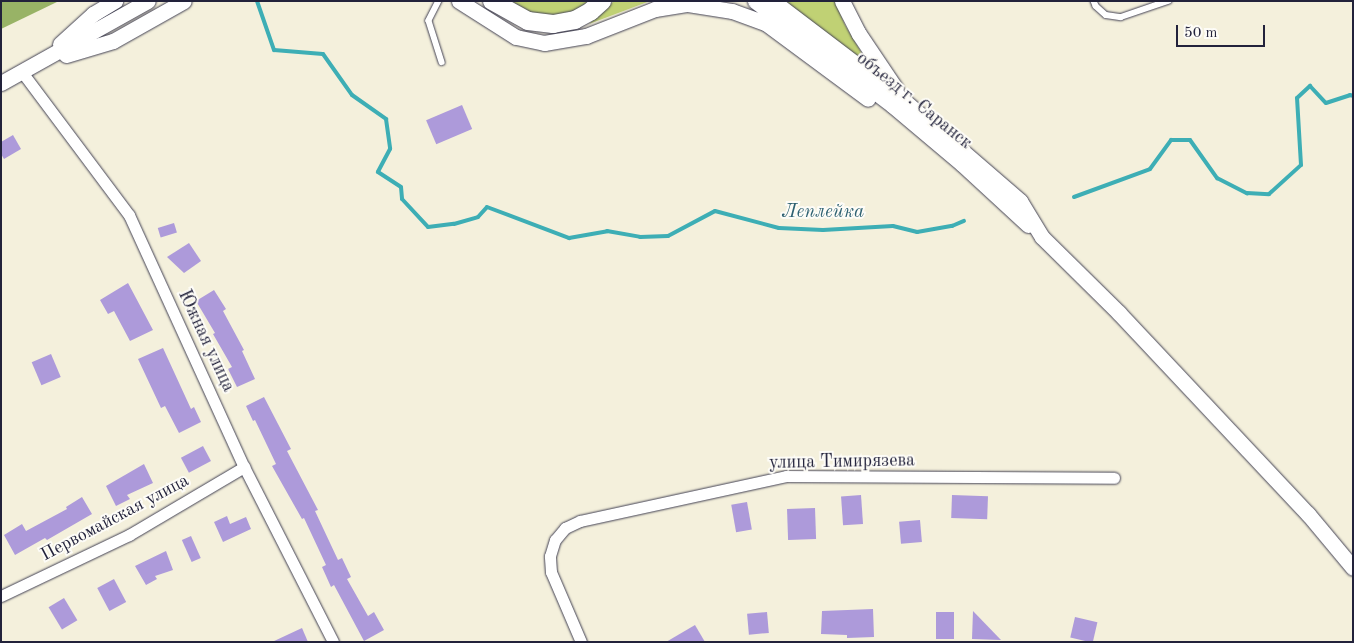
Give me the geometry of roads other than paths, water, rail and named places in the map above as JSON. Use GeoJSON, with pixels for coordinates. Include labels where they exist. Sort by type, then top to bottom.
{"type":"FeatureCollection","features":[{"type":"Feature","properties":{"kind":"main road"},"geometry":{"type":"LineString","coordinates":[[492,1],[528,21],[553,24],[575,20],[592,11],[602,1]]}},
{"type":"Feature","properties":{"kind":"street"},"geometry":{"type":"LineString","coordinates":[[40,62],[92,14],[115,1]]}},
{"type":"Feature","properties":{"kind":"street"},"geometry":{"type":"LineString","coordinates":[[1,83],[148,1]]}},
{"type":"Feature","properties":{"kind":"street"},"geometry":{"type":"LineString","coordinates":[[40,62],[113,41],[184,1]]}},
{"type":"Feature","properties":{"kind":"street"},"geometry":{"type":"LineString","coordinates":[[459,1],[516,37],[544,43],[586,36],[655,9],[680,5],[708,6],[732,11],[768,24]]}},
{"type":"Feature","properties":{"kind":"street"},"geometry":{"type":"LineString","coordinates":[[736,1],[889,116],[954,158]]}},
{"type":"Feature","properties":{"kind":"street","name":"объезд г. Саранск"},"geometry":{"type":"LineString","coordinates":[[755,1],[869,87],[954,158],[1042,237]]}},
{"type":"Feature","properties":{"kind":"street"},"geometry":{"type":"LineString","coordinates":[[772,1],[902,98],[1020,201],[1042,237],[1119,313],[1288,492],[1353,568]]}},
{"type":"Feature","properties":{"kind":"street"},"geometry":{"type":"LineString","coordinates":[[842,1],[859,34],[902,98]]}},
{"type":"Feature","properties":{"kind":"street","name":"Южная улица"},"geometry":{"type":"LineString","coordinates":[[22,72],[129,215],[244,467],[333,642]]}},
{"type":"Feature","properties":{"kind":"street","name":"Первомайская улица"},"geometry":{"type":"LineString","coordinates":[[1,596],[129,535],[244,467]]}},
{"type":"Feature","properties":{"kind":"street","name":"улица Тимирязева"},"geometry":{"type":"LineString","coordinates":[[581,642],[551,572],[550,556],[555,540],[565,528],[580,521],[786,476],[1114,478]]}},
{"type":"Feature","properties":{"kind":"lane"},"geometry":{"type":"LineString","coordinates":[[439,1],[429,21],[442,62]]}},
{"type":"Feature","properties":{"kind":"lane"},"geometry":{"type":"LineString","coordinates":[[1094,1],[1096,6],[1106,15],[1121,16],[1168,1]]}},
{"type":"Feature","properties":{"kind":"waterway","name":"Леплейка"},"geometry":{"type":"LineString","coordinates":[[257,1],[274,50],[323,54],[352,95],[386,119],[390,149],[378,172],[401,187],[402,199],[428,227],[454,224],[478,217],[487,207],[569,238],[607,231],[640,237],[668,236],[715,211],[779,228],[823,230],[893,226],[917,232],[952,226],[964,221]]}},
{"type":"Feature","properties":{"kind":"waterway","name":"Леплейка"},"geometry":{"type":"LineString","coordinates":[[1074,197],[1150,169],[1171,140],[1190,140],[1217,178],[1247,193],[1269,194],[1301,165],[1297,98],[1310,86],[1326,103],[1350,95],[1353,96]]}}]}
